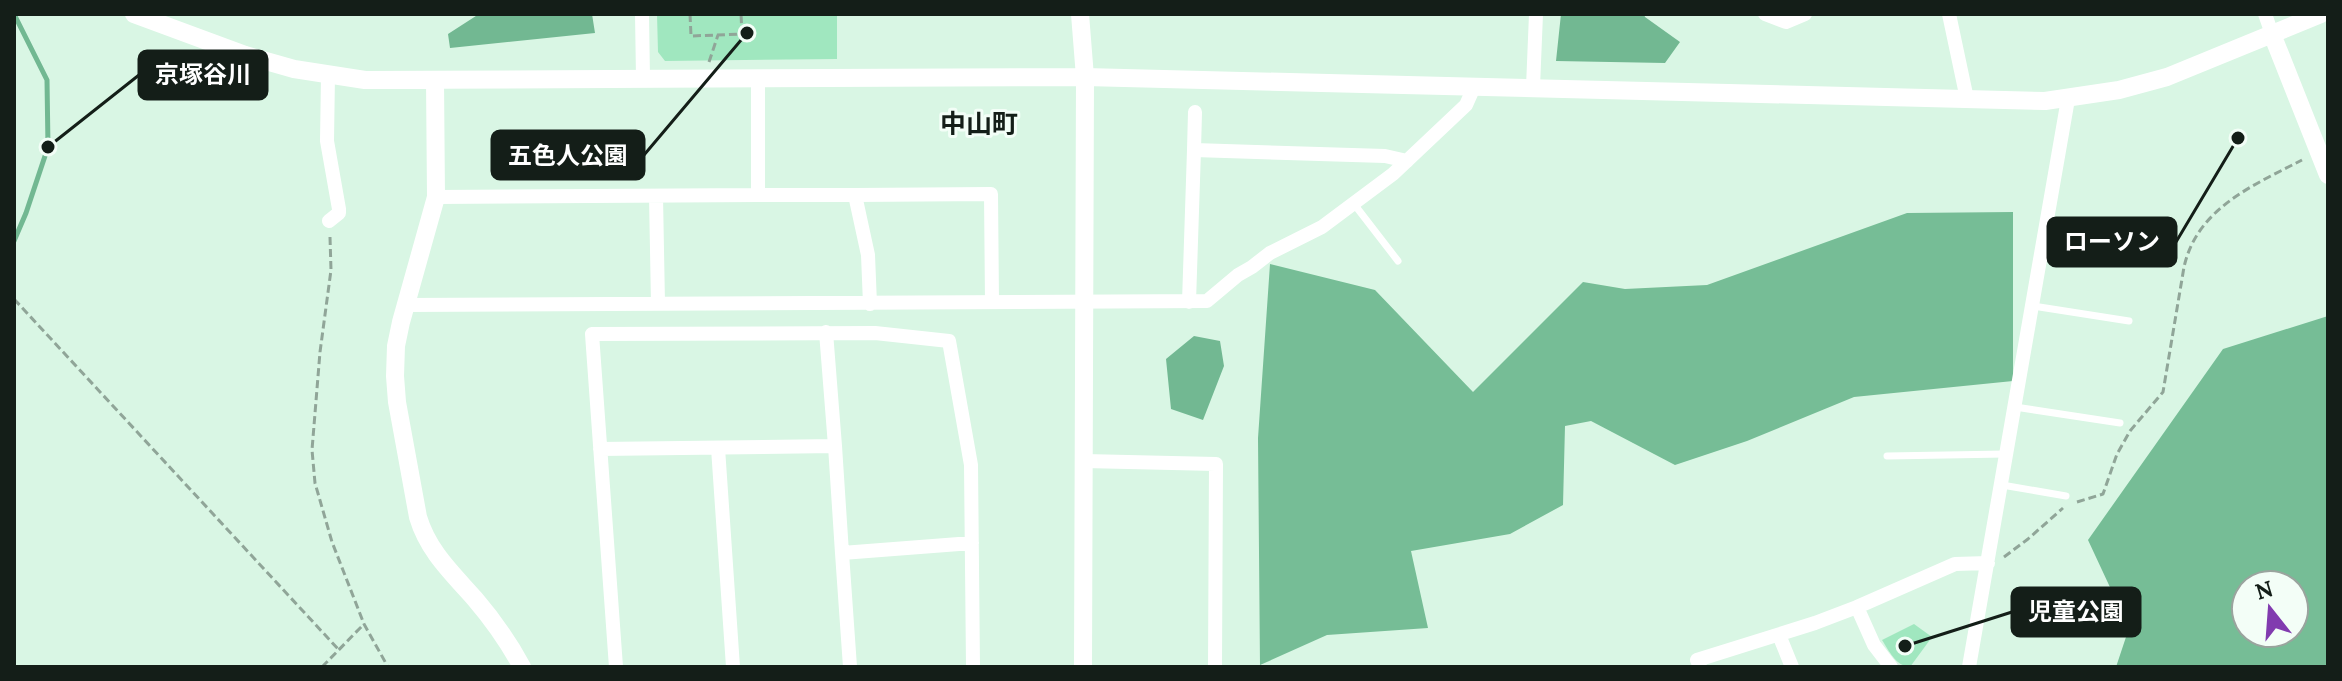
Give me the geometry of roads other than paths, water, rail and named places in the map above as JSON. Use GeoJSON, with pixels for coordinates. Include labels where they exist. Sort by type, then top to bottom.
{"type":"FeatureCollection","features":[{"type":"Feature","properties":{"kind":"street"},"geometry":{"type":"LineString","coordinates":[[134,14],[245,55],[294,69],[365,80],[1085,77],[2045,101],[2119,90],[2167,77],[2321,14]]}},
{"type":"Feature","properties":{"kind":"street"},"geometry":{"type":"LineString","coordinates":[[642,14],[643,78]]}},
{"type":"Feature","properties":{"kind":"street"},"geometry":{"type":"LineString","coordinates":[[1080,14],[1085,77],[1083,667]]}},
{"type":"Feature","properties":{"kind":"street"},"geometry":{"type":"LineString","coordinates":[[1533,87],[1536,14]]}},
{"type":"Feature","properties":{"kind":"street"},"geometry":{"type":"LineString","coordinates":[[1765,14],[1786,22],[1805,14]]}},
{"type":"Feature","properties":{"kind":"street"},"geometry":{"type":"LineString","coordinates":[[1949,14],[1967,99]]}},
{"type":"Feature","properties":{"kind":"street"},"geometry":{"type":"LineString","coordinates":[[2265,14],[2328,175]]}},
{"type":"Feature","properties":{"kind":"street"},"geometry":{"type":"LineString","coordinates":[[328,75],[327,141],[339,209],[339,213],[329,221]]}},
{"type":"Feature","properties":{"kind":"street"},"geometry":{"type":"LineString","coordinates":[[758,78],[758,195]]}},
{"type":"Feature","properties":{"kind":"street"},"geometry":{"type":"LineString","coordinates":[[435,80],[436,197],[396,346],[397,402],[423,533],[431,549],[495,623],[522,667]]}},
{"type":"Feature","properties":{"kind":"street"},"geometry":{"type":"LineString","coordinates":[[405,305],[1207,301],[1270,253],[1322,227],[1354,204],[1407,161],[1466,105],[1474,87]]}},
{"type":"Feature","properties":{"kind":"street"},"geometry":{"type":"LineString","coordinates":[[1969,667],[1993,563],[2014,407],[2068,99]]}},
{"type":"Feature","properties":{"kind":"street"},"geometry":{"type":"LineString","coordinates":[[1189,302],[1195,112]]}},
{"type":"Feature","properties":{"kind":"street"},"geometry":{"type":"LineString","coordinates":[[1194,150],[1385,156],[1407,161]]}},
{"type":"Feature","properties":{"kind":"street"},"geometry":{"type":"LineString","coordinates":[[436,197],[991,194],[992,302]]}},
{"type":"Feature","properties":{"kind":"street"},"geometry":{"type":"LineString","coordinates":[[855,195],[868,255],[870,304]]}},
{"type":"Feature","properties":{"kind":"street"},"geometry":{"type":"LineString","coordinates":[[656,196],[658,304]]}},
{"type":"Feature","properties":{"kind":"street"},"geometry":{"type":"LineString","coordinates":[[826,332],[850,667]]}},
{"type":"Feature","properties":{"kind":"street"},"geometry":{"type":"LineString","coordinates":[[616,667],[592,334],[826,332],[875,333],[949,341],[971,465],[973,667]]}},
{"type":"Feature","properties":{"kind":"street"},"geometry":{"type":"LineString","coordinates":[[600,449],[835,446]]}},
{"type":"Feature","properties":{"kind":"street"},"geometry":{"type":"LineString","coordinates":[[718,448],[733,667]]}},
{"type":"Feature","properties":{"kind":"street"},"geometry":{"type":"LineString","coordinates":[[1084,461],[1216,464],[1215,667]]}},
{"type":"Feature","properties":{"kind":"street"},"geometry":{"type":"LineString","coordinates":[[842,553],[972,543]]}},
{"type":"Feature","properties":{"kind":"street"},"geometry":{"type":"LineString","coordinates":[[1700,667],[1697,660],[1857,607],[1955,564],[1993,563]]}},
{"type":"Feature","properties":{"kind":"street"},"geometry":{"type":"LineString","coordinates":[[1857,607],[1874,645],[1891,667]]}},
{"type":"Feature","properties":{"kind":"street"},"geometry":{"type":"LineString","coordinates":[[1779,635],[1792,667]]}},
{"type":"Feature","properties":{"kind":"lane"},"geometry":{"type":"LineString","coordinates":[[1354,204],[1398,261]]}},
{"type":"Feature","properties":{"kind":"lane"},"geometry":{"type":"LineString","coordinates":[[2033,306],[2129,321]]}},
{"type":"Feature","properties":{"kind":"lane"},"geometry":{"type":"LineString","coordinates":[[2014,407],[2120,423]]}},
{"type":"Feature","properties":{"kind":"lane"},"geometry":{"type":"LineString","coordinates":[[1887,456],[2007,454]]}},
{"type":"Feature","properties":{"kind":"lane"},"geometry":{"type":"LineString","coordinates":[[2002,485],[2066,496]]}},
{"type":"Feature","properties":{"kind":"waterway"},"geometry":{"type":"LineString","coordinates":[[14,14],[47,80],[48,147],[14,241]]}},
{"type":"Feature","properties":{"kind":"place","name":"五色人公園"},"geometry":{"type":"Point","coordinates":[747,33]}},
{"type":"Feature","properties":{"kind":"place","name":"ローソン"},"geometry":{"type":"Point","coordinates":[2238,138]}},
{"type":"Feature","properties":{"kind":"place","name":"京塚谷川"},"geometry":{"type":"Point","coordinates":[48,147]}},
{"type":"Feature","properties":{"kind":"place","name":"児童公園"},"geometry":{"type":"Point","coordinates":[1905,646]}},
{"type":"Feature","properties":{"kind":"district","name":"中山町"},"geometry":{"type":"Point","coordinates":[979,124]}}]}
